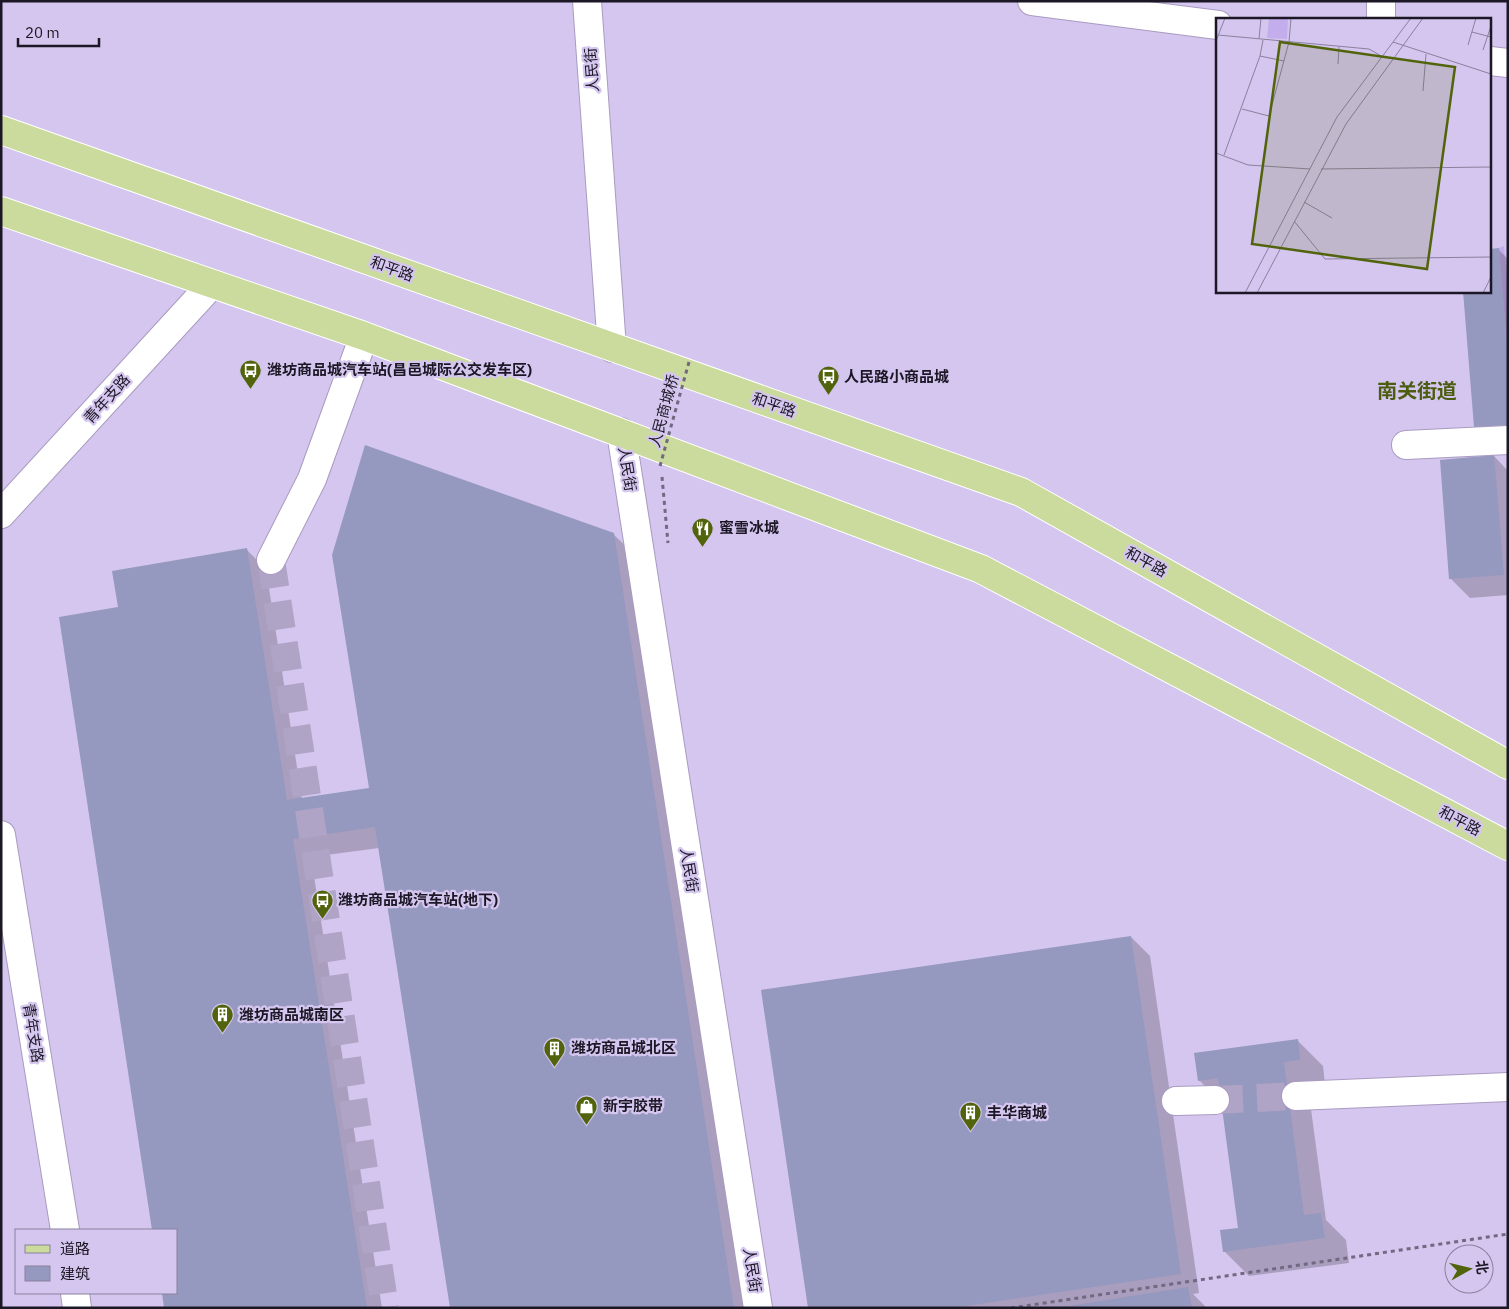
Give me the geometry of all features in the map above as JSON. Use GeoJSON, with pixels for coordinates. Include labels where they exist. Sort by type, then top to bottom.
{"type":"FeatureCollection","features":[{"type":"Feature","properties":{"kind":"main road","name":"和平路"},"geometry":{"type":"LineString","coordinates":[[1,130],[1021,492],[1508,765]]}},
{"type":"Feature","properties":{"kind":"main road","name":"和平路"},"geometry":{"type":"LineString","coordinates":[[1,211],[364,336],[981,568],[1508,846]]}},
{"type":"Feature","properties":{"kind":"street","name":"人民街"},"geometry":{"type":"LineString","coordinates":[[587,1],[612,348]]}},
{"type":"Feature","properties":{"kind":"street"},"geometry":{"type":"LineString","coordinates":[[1032,1],[1216,26]]}},
{"type":"Feature","properties":{"kind":"street"},"geometry":{"type":"LineString","coordinates":[[1380,18],[1382,1]]}},
{"type":"Feature","properties":{"kind":"street"},"geometry":{"type":"LineString","coordinates":[[1492,61],[1508,63]]}},
{"type":"Feature","properties":{"kind":"street","name":"青年支路"},"geometry":{"type":"LineString","coordinates":[[1,514],[212,284]]}},
{"type":"Feature","properties":{"kind":"street"},"geometry":{"type":"LineString","coordinates":[[271,560],[312,478],[364,336]]}},
{"type":"Feature","properties":{"kind":"street","name":"人民街"},"geometry":{"type":"LineString","coordinates":[[621,432],[758,1308]]}},
{"type":"Feature","properties":{"kind":"street"},"geometry":{"type":"LineString","coordinates":[[1406,445],[1508,440]]}},
{"type":"Feature","properties":{"kind":"street","name":"青年支路"},"geometry":{"type":"LineString","coordinates":[[1,835],[65,1229]]}},
{"type":"Feature","properties":{"kind":"street"},"geometry":{"type":"LineString","coordinates":[[1296,1096],[1508,1087]]}},
{"type":"Feature","properties":{"kind":"street"},"geometry":{"type":"LineString","coordinates":[[1176,1101],[1215,1100]]}},
{"type":"Feature","properties":{"kind":"street"},"geometry":{"type":"LineString","coordinates":[[75,1294],[77,1308]]}},
{"type":"Feature","properties":{"kind":"path","name":"人民商城桥"},"geometry":{"type":"LineString","coordinates":[[669,545],[660,466],[689,362]]}},
{"type":"Feature","properties":{"kind":"path"},"geometry":{"type":"LineString","coordinates":[[1011,1308],[1508,1234]]}},
{"type":"Feature","properties":{"kind":"shaded area"},"geometry":{"type":"Polygon","coordinates":[[[1504,246],[1508,285],[1508,359],[1499,248],[1504,246]]]}},
{"type":"Feature","properties":{"kind":"building"},"geometry":{"type":"Polygon","coordinates":[[[1499,248],[1508,359],[1508,425],[1474,427],[1463,292],[1492,292],[1492,249],[1499,248]]]}},
{"type":"Feature","properties":{"kind":"building","name":"潍坊商品城北区"},"geometry":{"type":"Polygon","coordinates":[[[365,445],[614,533],[734,1308],[450,1308],[375,827],[293,839],[367,1308],[164,1308],[162,1294],[178,1294],[178,1229],[152,1229],[59,617],[118,607],[112,571],[247,548],[287,800],[369,788],[332,555],[365,445]]]}},
{"type":"Feature","properties":{"kind":"building"},"geometry":{"type":"Polygon","coordinates":[[[1494,455],[1504,575],[1449,579],[1440,460],[1494,455]]]}},
{"type":"Feature","properties":{"kind":"building","name":"丰华商城"},"geometry":{"type":"Polygon","coordinates":[[[1131,936],[1181,1274],[952,1308],[808,1308],[761,990],[1131,936]]]}},
{"type":"Feature","properties":{"kind":"building"},"geometry":{"type":"Polygon","coordinates":[[[1298,1039],[1300,1060],[1284,1062],[1304,1215],[1321,1213],[1325,1238],[1223,1252],[1220,1230],[1238,1228],[1218,1078],[1198,1081],[1194,1053],[1298,1039]]]}},
{"type":"Feature","properties":{"kind":"building"},"geometry":{"type":"Polygon","coordinates":[[[1188,1287],[1192,1308],[1063,1308],[1063,1307],[1188,1287]]]}},
{"type":"Feature","properties":{"kind":"tunnel"},"geometry":{"type":"LineString","coordinates":[[271,560],[385,1308]]}},
{"type":"Feature","properties":{"kind":"tunnel"},"geometry":{"type":"LineString","coordinates":[[1215,1100],[1296,1096]]}},
{"type":"Feature","properties":{"kind":"place","name":"潍坊商品城汽车站(昌邑城际公交发车区)"},"geometry":{"type":"Point","coordinates":[251,389]}},
{"type":"Feature","properties":{"kind":"place","name":"人民路小商品城"},"geometry":{"type":"Point","coordinates":[828,396]}},
{"type":"Feature","properties":{"kind":"place","name":"蜜雪冰城"},"geometry":{"type":"Point","coordinates":[703,547]}},
{"type":"Feature","properties":{"kind":"place","name":"潍坊商品城汽车站(地下)"},"geometry":{"type":"Point","coordinates":[322,919]}},
{"type":"Feature","properties":{"kind":"place","name":"潍坊商品城南区"},"geometry":{"type":"Point","coordinates":[223,1034]}},
{"type":"Feature","properties":{"kind":"place","name":"潍坊商品城北区"},"geometry":{"type":"Point","coordinates":[555,1067]}},
{"type":"Feature","properties":{"kind":"place","name":"新宇胶带"},"geometry":{"type":"Point","coordinates":[587,1125]}},
{"type":"Feature","properties":{"kind":"place","name":"丰华商城"},"geometry":{"type":"Point","coordinates":[971,1132]}},
{"type":"Feature","properties":{"kind":"district","name":"南关街道"},"geometry":{"type":"Point","coordinates":[1417,391]}}]}
